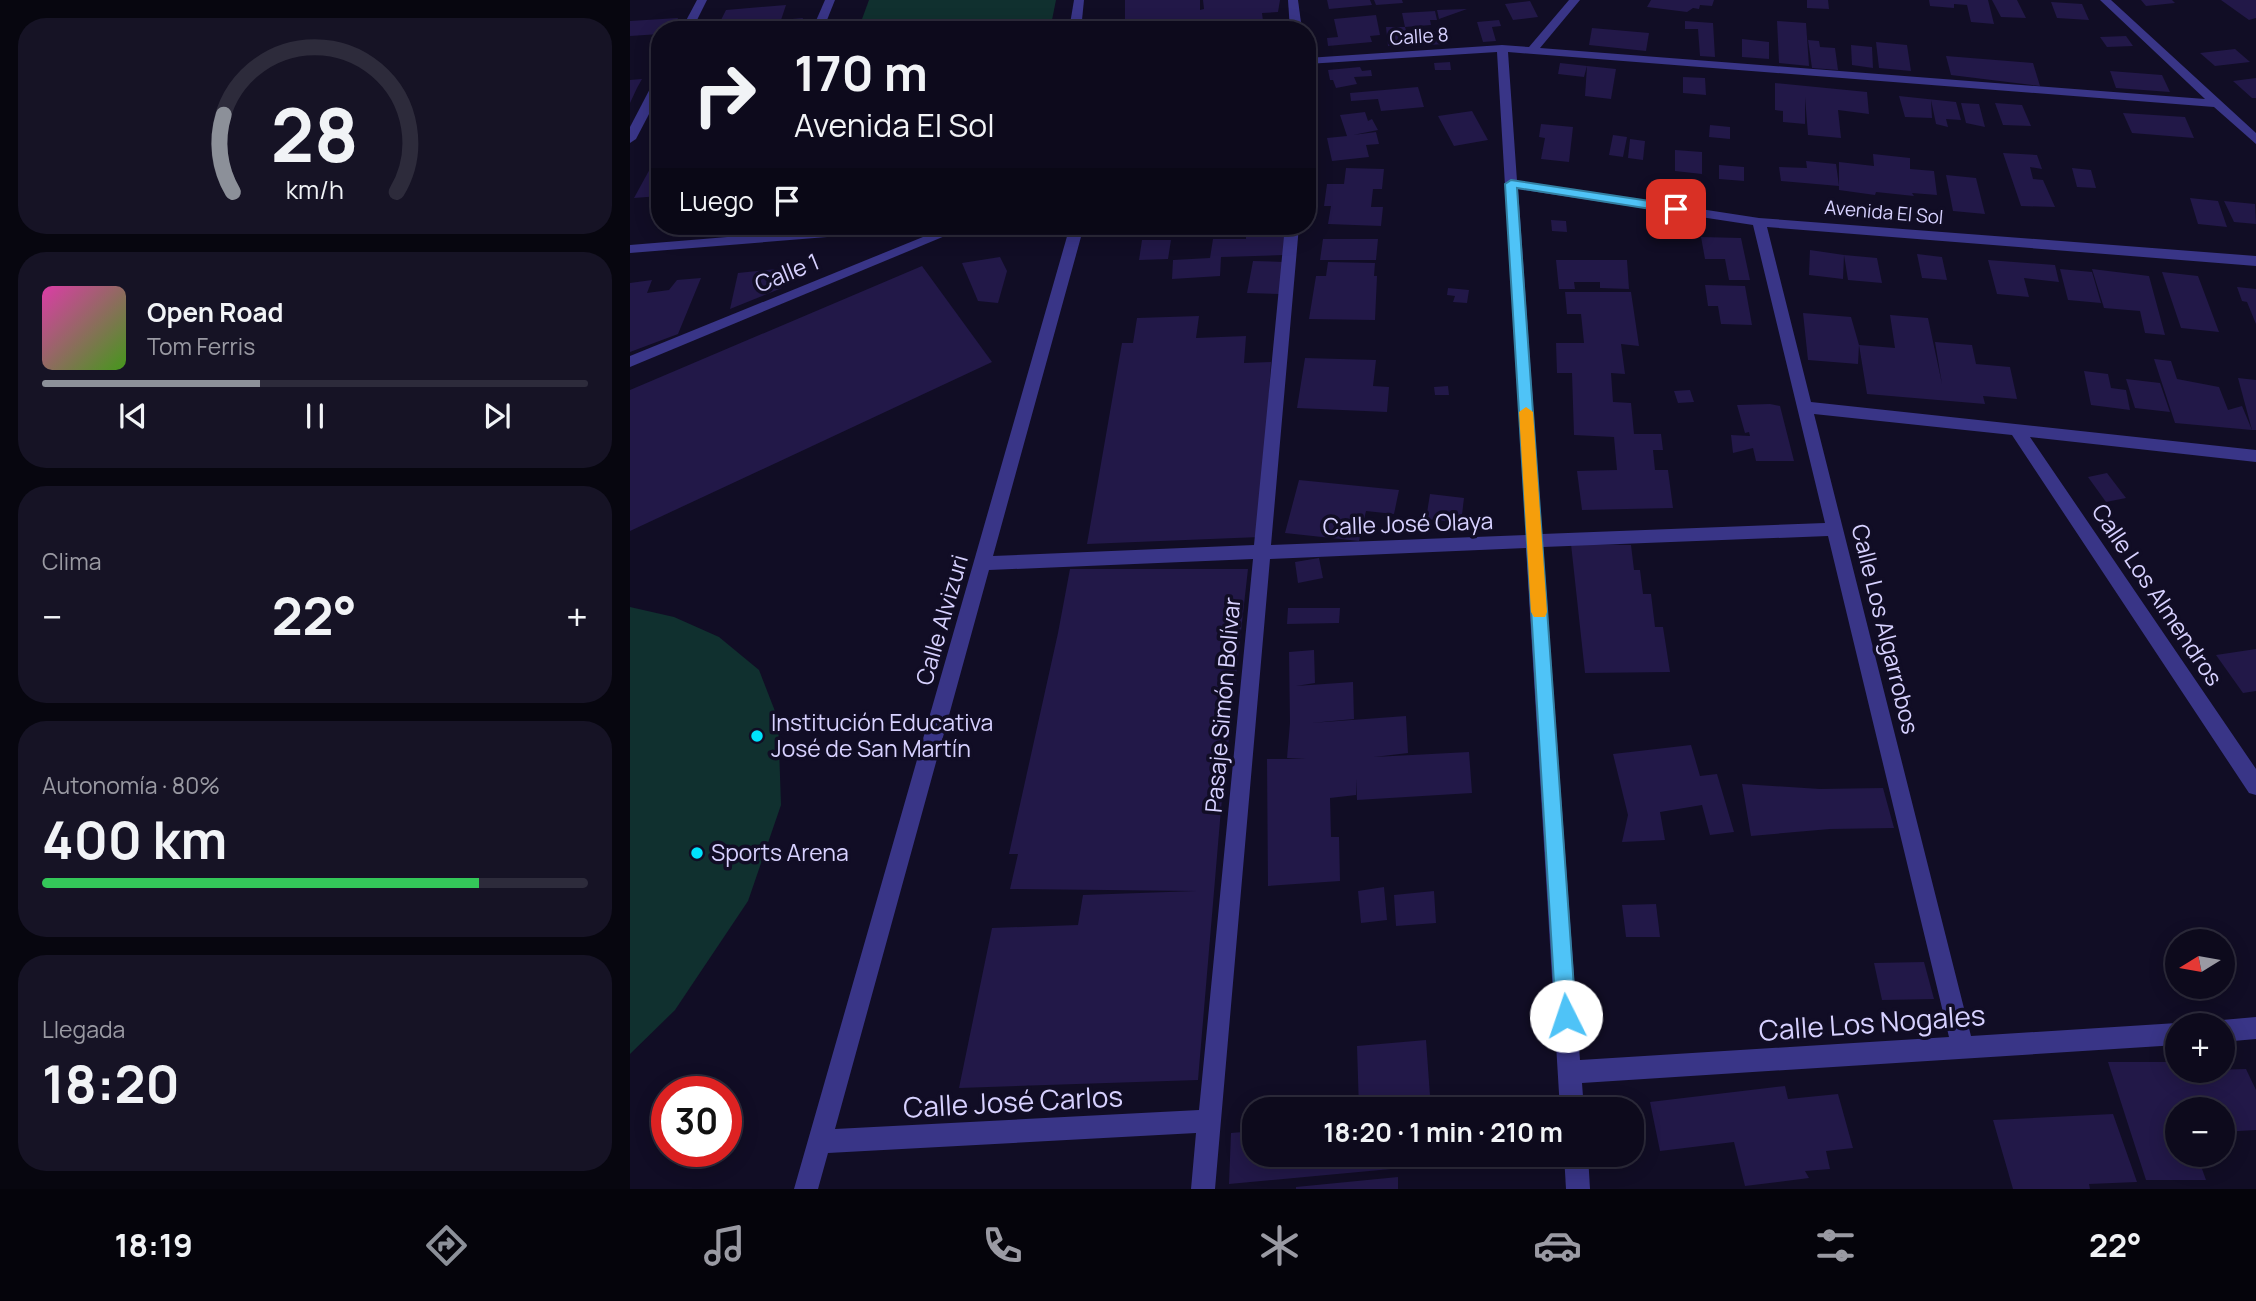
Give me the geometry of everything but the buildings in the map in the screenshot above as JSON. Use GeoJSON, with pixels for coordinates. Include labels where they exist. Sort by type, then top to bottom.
{"type":"FeatureCollection","features":[{"type":"Feature","properties":{"kind":"street"},"geometry":{"type":"LineString","coordinates":[[691,21],[702,0]]}},
{"type":"Feature","properties":{"kind":"street"},"geometry":{"type":"LineString","coordinates":[[821,21],[831,0]]}},
{"type":"Feature","properties":{"kind":"street"},"geometry":{"type":"LineString","coordinates":[[1076,21],[1079,0]]}},
{"type":"Feature","properties":{"kind":"street"},"geometry":{"type":"LineString","coordinates":[[1293,0],[1295,21]]}},
{"type":"Feature","properties":{"kind":"street"},"geometry":{"type":"LineString","coordinates":[[1532,50],[1575,0]]}},
{"type":"Feature","properties":{"kind":"street"},"geometry":{"type":"LineString","coordinates":[[2105,0],[2256,139]]}},
{"type":"Feature","properties":{"kind":"street"},"geometry":{"type":"LineString","coordinates":[[1502,48],[1571,1097]]}},
{"type":"Feature","properties":{"kind":"street","name":"Calle 8"},"geometry":{"type":"LineString","coordinates":[[1316,60],[1502,48],[2217,104]]}},
{"type":"Feature","properties":{"kind":"street"},"geometry":{"type":"LineString","coordinates":[[630,139],[651,99]]}},
{"type":"Feature","properties":{"kind":"street","name":"Avenida El Sol"},"geometry":{"type":"LineString","coordinates":[[1511,184],[1759,222],[2256,261]]}},
{"type":"Feature","properties":{"kind":"street","name":"Calle Los Algarrobos"},"geometry":{"type":"LineString","coordinates":[[1759,222],[1964,1047]]}},
{"type":"Feature","properties":{"kind":"street"},"geometry":{"type":"LineString","coordinates":[[724,242],[727,235]]}},
{"type":"Feature","properties":{"kind":"street"},"geometry":{"type":"LineString","coordinates":[[630,249],[807,235]]}},
{"type":"Feature","properties":{"kind":"street","name":"Calle 1"},"geometry":{"type":"LineString","coordinates":[[630,362],[940,235]]}},
{"type":"Feature","properties":{"kind":"street","name":"Calle Alvizuri"},"geometry":{"type":"LineString","coordinates":[[806,1189],[1075,235]]}},
{"type":"Feature","properties":{"kind":"street","name":"Pasaje Simón Bolívar"},"geometry":{"type":"LineString","coordinates":[[1203,1189],[1291,235]]}},
{"type":"Feature","properties":{"kind":"street"},"geometry":{"type":"LineString","coordinates":[[1805,407],[2256,456]]}},
{"type":"Feature","properties":{"kind":"street","name":"Calle Los Almendros"},"geometry":{"type":"LineString","coordinates":[[2018,432],[2256,786]]}},
{"type":"Feature","properties":{"kind":"street","name":"Calle José Olaya"},"geometry":{"type":"LineString","coordinates":[[984,562],[1835,529]]}},
{"type":"Feature","properties":{"kind":"street"},"geometry":{"type":"LineString","coordinates":[[2235,1030],[2256,1028]]}},
{"type":"Feature","properties":{"kind":"street","name":"Calle Los Nogales"},"geometry":{"type":"LineString","coordinates":[[1570,1072],[2165,1035]]}},
{"type":"Feature","properties":{"kind":"street","name":"Calle José Carlos"},"geometry":{"type":"LineString","coordinates":[[820,1142],[1209,1122]]}},
{"type":"Feature","properties":{"kind":"street"},"geometry":{"type":"LineString","coordinates":[[1577,1167],[1578,1189]]}},
{"type":"Feature","properties":{"kind":"green space"},"geometry":{"type":"Polygon","coordinates":[[[869,0],[1056,0],[1052,21],[861,21],[869,0]]]}},
{"type":"Feature","properties":{"kind":"green space","name":"Sports Arena"},"geometry":{"type":"Polygon","coordinates":[[[630,607],[674,617],[719,637],[759,670],[778,719],[781,805],[748,901],[675,1010],[630,1054],[630,607]]]}},
{"type":"Feature","properties":{"kind":"slow traffic"},"geometry":{"type":"LineString","coordinates":[[1526,412],[1539,612]]}},
{"type":"Feature","properties":{"kind":"place","name":"Institución Educativa José de San Martín"},"geometry":{"type":"Point","coordinates":[757,736]}},
{"type":"Feature","properties":{"kind":"place","name":"Sports Arena"},"geometry":{"type":"Point","coordinates":[697,853]}},
{"type":"Feature","properties":{"kind":"route"},"geometry":{"type":"LineString","coordinates":[[1566,1016],[1511,184],[1676,209]]}}]}
